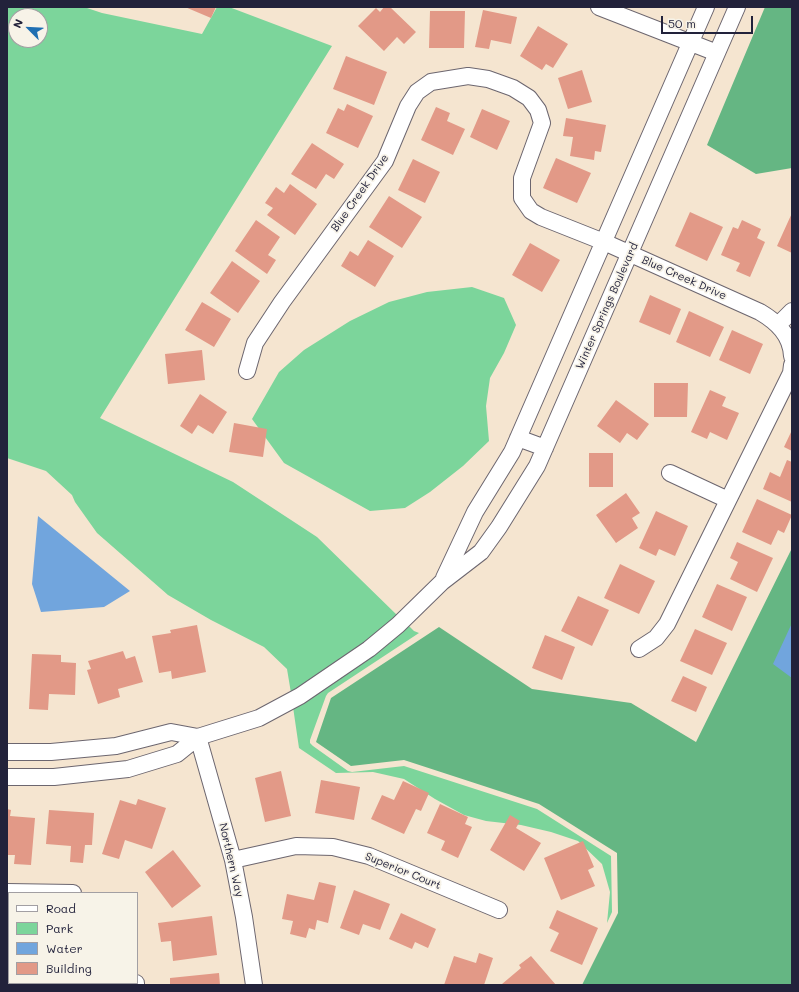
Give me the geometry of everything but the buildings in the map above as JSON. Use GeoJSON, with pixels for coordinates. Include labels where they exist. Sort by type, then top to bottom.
{"type":"FeatureCollection","features":[{"type":"Feature","properties":{"kind":"street"},"geometry":{"type":"LineString","coordinates":[[599,7],[717,53]]}},
{"type":"Feature","properties":{"kind":"street","name":"Winter Springs Boulevard"},"geometry":{"type":"LineString","coordinates":[[442,582],[475,512],[512,452],[706,7]]}},
{"type":"Feature","properties":{"kind":"street","name":"Winter Springs Boulevard"},"geometry":{"type":"LineString","coordinates":[[7,777],[54,777],[128,769],[177,754],[198,737],[259,718],[300,696],[369,649],[398,625],[442,582],[481,552],[499,527],[537,466],[737,7]]}},
{"type":"Feature","properties":{"kind":"street","name":"Blue Creek Drive"},"geometry":{"type":"LineString","coordinates":[[247,371],[255,343],[282,302],[384,161],[408,106],[417,92],[431,82],[468,76],[488,79],[514,88],[529,98],[538,110],[542,123],[522,178],[522,198],[531,211],[541,217],[604,242],[760,312],[778,325],[788,338],[792,349],[792,356]]}},
{"type":"Feature","properties":{"kind":"street"},"geometry":{"type":"LineString","coordinates":[[778,325],[792,311]]}},
{"type":"Feature","properties":{"kind":"street"},"geometry":{"type":"LineString","coordinates":[[639,649],[656,638],[668,624],[791,373],[792,365]]}},
{"type":"Feature","properties":{"kind":"street"},"geometry":{"type":"LineString","coordinates":[[518,438],[545,448]]}},
{"type":"Feature","properties":{"kind":"street"},"geometry":{"type":"LineString","coordinates":[[670,474],[728,500]]}},
{"type":"Feature","properties":{"kind":"street","name":"Winter Springs Boulevard"},"geometry":{"type":"LineString","coordinates":[[7,752],[52,752],[116,746],[171,732],[198,737]]}},
{"type":"Feature","properties":{"kind":"street","name":"Northern Way"},"geometry":{"type":"LineString","coordinates":[[198,737],[233,860],[244,917],[254,985]]}},
{"type":"Feature","properties":{"kind":"street","name":"Superior Court"},"geometry":{"type":"LineString","coordinates":[[233,860],[296,846],[333,847],[369,856],[499,910]]}},
{"type":"Feature","properties":{"kind":"green space"},"geometry":{"type":"Polygon","coordinates":[[[7,7],[84,7],[102,13],[202,34],[217,7],[229,7],[332,46],[100,418],[233,482],[317,537],[398,616],[365,644],[291,693],[287,669],[264,647],[211,620],[168,595],[97,533],[75,502],[72,495],[46,471],[7,458],[7,7]]]}},
{"type":"Feature","properties":{"kind":"green space"},"geometry":{"type":"Polygon","coordinates":[[[765,7],[792,7],[792,168],[756,174],[707,145],[765,7]]]}},
{"type":"Feature","properties":{"kind":"green space"},"geometry":{"type":"Polygon","coordinates":[[[472,287],[504,298],[516,325],[504,353],[490,378],[486,406],[489,441],[463,466],[430,492],[405,508],[370,511],[284,463],[252,419],[279,372],[304,350],[350,321],[389,302],[427,292],[472,287]]]}},
{"type":"Feature","properties":{"kind":"green space"},"geometry":{"type":"Polygon","coordinates":[[[792,548],[792,985],[582,985],[618,913],[617,853],[539,804],[404,760],[351,766],[316,742],[331,698],[439,627],[532,689],[631,703],[696,742],[792,548]]]}},
{"type":"Feature","properties":{"kind":"green space"},"geometry":{"type":"Polygon","coordinates":[[[408,625],[414,631],[419,633],[328,693],[310,743],[348,771],[352,772],[404,766],[537,809],[611,856],[612,912],[607,923],[610,892],[602,864],[578,841],[551,832],[521,825],[486,821],[464,815],[435,799],[404,779],[373,772],[336,773],[299,748],[293,707],[408,625]]]}},
{"type":"Feature","properties":{"kind":"water"},"geometry":{"type":"Polygon","coordinates":[[[38,516],[130,591],[104,607],[41,612],[32,584],[38,516]]]}},
{"type":"Feature","properties":{"kind":"water"},"geometry":{"type":"Polygon","coordinates":[[[792,623],[792,678],[773,664],[792,623]]]}}]}
